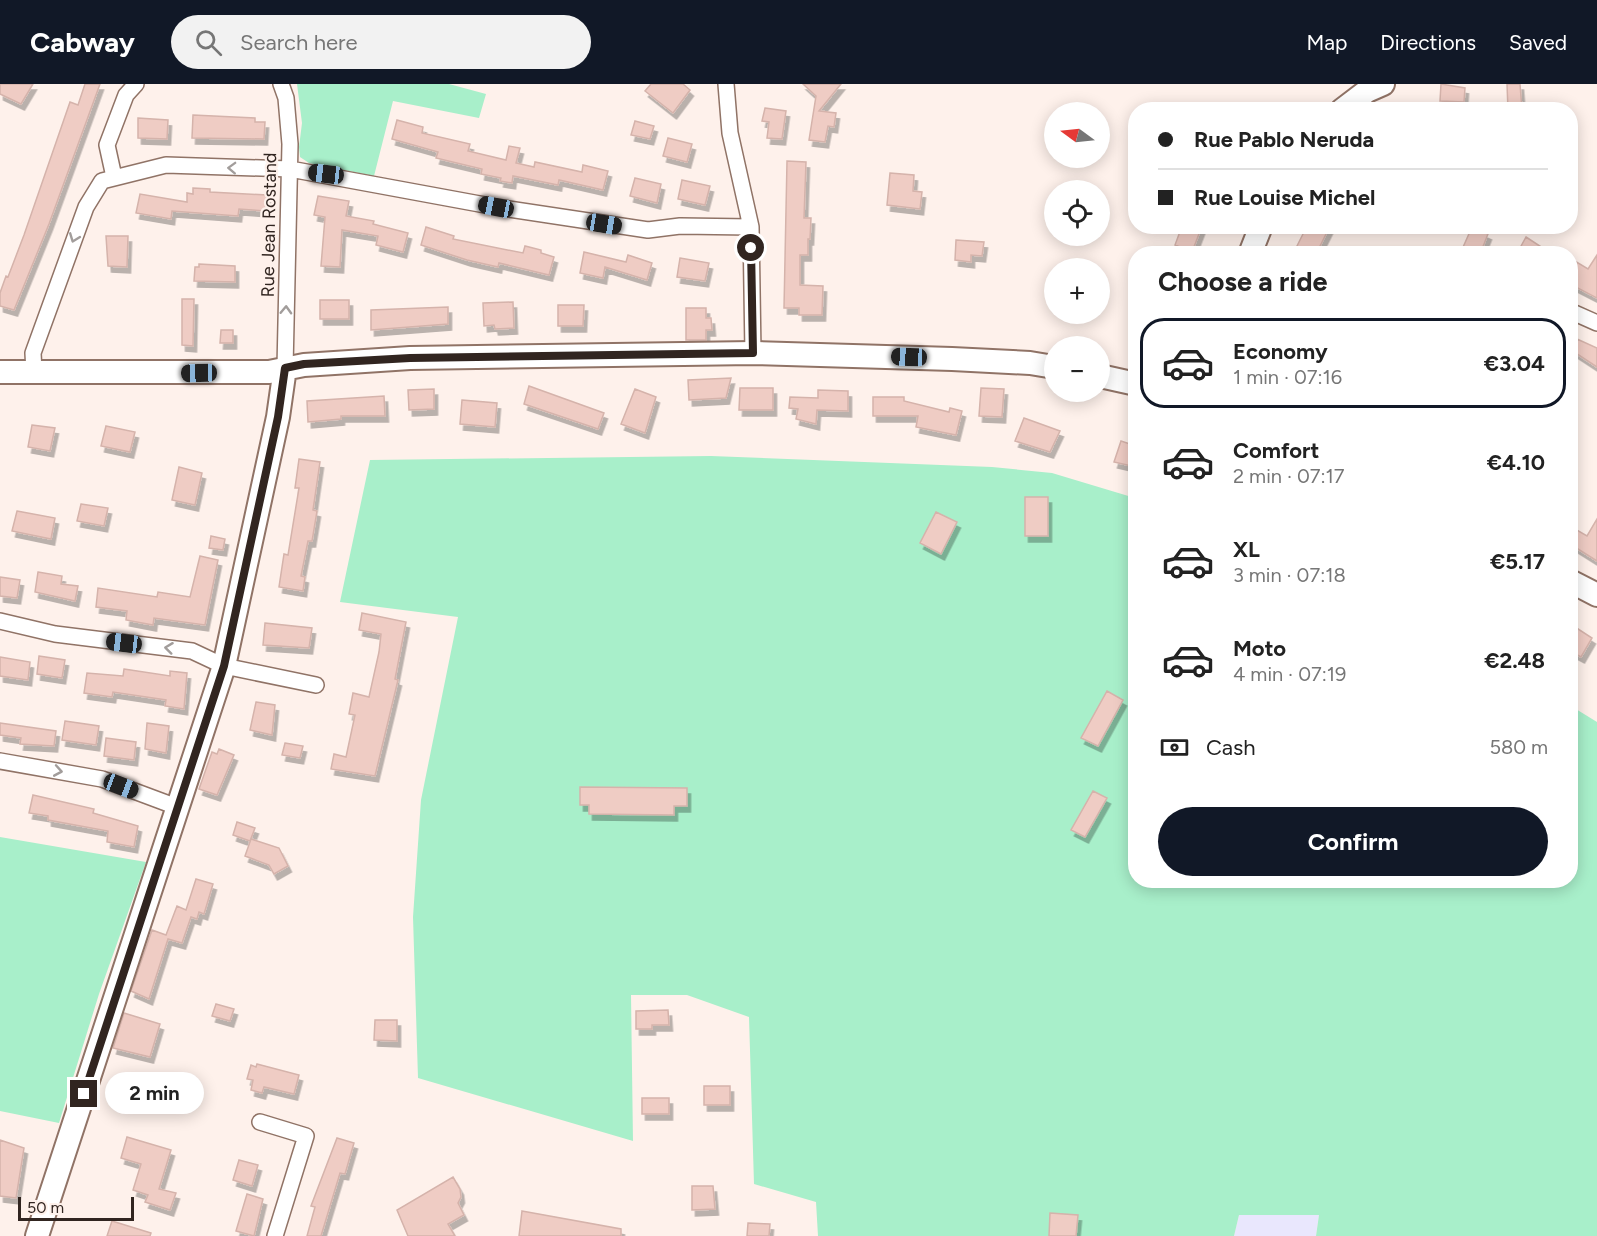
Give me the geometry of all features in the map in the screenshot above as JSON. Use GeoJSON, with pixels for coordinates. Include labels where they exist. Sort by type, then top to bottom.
{"type":"FeatureCollection","features":[{"type":"Feature","properties":{"kind":"street"},"geometry":{"type":"LineString","coordinates":[[114,177],[107,145],[126,95],[136,84]]}},
{"type":"Feature","properties":{"kind":"street","name":"Rue Jean Rostand"},"geometry":{"type":"LineString","coordinates":[[281,84],[286,98],[290,170],[285,368]]}},
{"type":"Feature","properties":{"kind":"street"},"geometry":{"type":"LineString","coordinates":[[726,84],[730,133],[751,227],[753,353]]}},
{"type":"Feature","properties":{"kind":"street"},"geometry":{"type":"LineString","coordinates":[[1352,102],[1371,86]]}},
{"type":"Feature","properties":{"kind":"street"},"geometry":{"type":"LineString","coordinates":[[34,372],[33,353],[86,207],[102,181],[166,165],[290,170],[496,207],[648,230],[680,226],[751,227]]}},
{"type":"Feature","properties":{"kind":"street"},"geometry":{"type":"LineString","coordinates":[[1578,315],[1597,323]]}},
{"type":"Feature","properties":{"kind":"street"},"geometry":{"type":"LineString","coordinates":[[0,372],[269,372],[304,364],[410,358],[753,353],[974,360],[1044,366]]}},
{"type":"Feature","properties":{"kind":"street"},"geometry":{"type":"LineString","coordinates":[[37,1236],[224,666],[278,417],[285,368]]}},
{"type":"Feature","properties":{"kind":"street"},"geometry":{"type":"LineString","coordinates":[[1110,378],[1128,382]]}},
{"type":"Feature","properties":{"kind":"street"},"geometry":{"type":"LineString","coordinates":[[1578,585],[1597,595]]}},
{"type":"Feature","properties":{"kind":"street"},"geometry":{"type":"LineString","coordinates":[[0,621],[55,634],[192,651],[224,666],[316,685]]}},
{"type":"Feature","properties":{"kind":"street"},"geometry":{"type":"LineString","coordinates":[[0,761],[102,779],[177,807]]}},
{"type":"Feature","properties":{"kind":"street"},"geometry":{"type":"LineString","coordinates":[[260,1122],[306,1136],[274,1236]]}},
{"type":"Feature","properties":{"kind":"shaded area"},"geometry":{"type":"Polygon","coordinates":[[[1239,1215],[1319,1215],[1316,1236],[1234,1236],[1239,1215]]]}},
{"type":"Feature","properties":{"kind":"green space"},"geometry":{"type":"Polygon","coordinates":[[[297,84],[449,84],[486,94],[479,118],[393,101],[374,176],[309,163],[300,157],[302,123],[297,84]]]}},
{"type":"Feature","properties":{"kind":"green space"},"geometry":{"type":"Polygon","coordinates":[[[711,456],[992,467],[1052,473],[1128,496],[1128,888],[1578,888],[1578,710],[1597,722],[1597,1236],[1316,1236],[1319,1215],[1239,1215],[1234,1236],[818,1236],[816,1202],[754,1184],[749,1017],[687,995],[631,995],[633,1141],[418,1078],[413,917],[421,800],[458,617],[340,602],[370,460],[711,456]]]}},
{"type":"Feature","properties":{"kind":"green space"},"geometry":{"type":"Polygon","coordinates":[[[0,837],[146,862],[99,994],[59,1123],[0,1111],[0,837]]]}},
{"type":"Feature","properties":{"kind":"building"},"geometry":{"type":"Polygon","coordinates":[[[0,84],[33,84],[21,104],[0,94],[0,84]]]}},
{"type":"Feature","properties":{"kind":"building"},"geometry":{"type":"Polygon","coordinates":[[[85,84],[100,84],[49,224],[14,310],[0,306],[0,293],[24,235],[70,102],[78,105],[85,84]]]}},
{"type":"Feature","properties":{"kind":"building"},"geometry":{"type":"Polygon","coordinates":[[[651,84],[683,84],[690,90],[673,113],[645,91],[651,84]]]}},
{"type":"Feature","properties":{"kind":"building"},"geometry":{"type":"Polygon","coordinates":[[[803,84],[841,84],[819,111],[836,113],[834,127],[828,126],[825,142],[809,140],[816,96],[803,84]]]}},
{"type":"Feature","properties":{"kind":"building"},"geometry":{"type":"Polygon","coordinates":[[[1441,84],[1465,88],[1464,102],[1440,101],[1441,84]]]}},
{"type":"Feature","properties":{"kind":"building"},"geometry":{"type":"Polygon","coordinates":[[[1507,84],[1520,84],[1521,102],[1508,102],[1507,84]]]}},
{"type":"Feature","properties":{"kind":"building"},"geometry":{"type":"Polygon","coordinates":[[[765,108],[786,111],[782,139],[767,138],[769,122],[762,121],[765,108]]]}},
{"type":"Feature","properties":{"kind":"building"},"geometry":{"type":"Polygon","coordinates":[[[193,115],[255,118],[255,122],[265,122],[264,139],[192,138],[193,115]]]}},
{"type":"Feature","properties":{"kind":"building"},"geometry":{"type":"Polygon","coordinates":[[[138,118],[168,120],[167,139],[138,138],[138,118]]]}},
{"type":"Feature","properties":{"kind":"building"},"geometry":{"type":"Polygon","coordinates":[[[397,120],[423,127],[422,133],[470,144],[468,151],[506,160],[509,146],[520,148],[516,163],[534,167],[535,162],[582,172],[583,165],[608,171],[603,190],[559,180],[558,185],[513,176],[512,183],[500,181],[501,178],[481,174],[482,169],[436,158],[438,152],[392,139],[397,120]]]}},
{"type":"Feature","properties":{"kind":"building"},"geometry":{"type":"Polygon","coordinates":[[[635,121],[654,126],[650,139],[631,135],[635,121]]]}},
{"type":"Feature","properties":{"kind":"building"},"geometry":{"type":"Polygon","coordinates":[[[668,138],[692,144],[687,162],[663,156],[668,138]]]}},
{"type":"Feature","properties":{"kind":"building"},"geometry":{"type":"Polygon","coordinates":[[[787,161],[806,162],[804,218],[811,218],[810,239],[808,239],[808,255],[800,255],[800,285],[823,286],[822,315],[799,315],[799,308],[784,308],[787,161]]]}},
{"type":"Feature","properties":{"kind":"building"},"geometry":{"type":"Polygon","coordinates":[[[890,173],[914,175],[913,191],[922,192],[920,209],[887,205],[890,173]]]}},
{"type":"Feature","properties":{"kind":"building"},"geometry":{"type":"Polygon","coordinates":[[[635,178],[661,184],[657,203],[630,196],[635,178]]]}},
{"type":"Feature","properties":{"kind":"building"},"geometry":{"type":"Polygon","coordinates":[[[682,180],[710,186],[705,205],[678,199],[682,180]]]}},
{"type":"Feature","properties":{"kind":"building"},"geometry":{"type":"Polygon","coordinates":[[[193,188],[210,189],[210,192],[267,195],[265,211],[239,209],[238,216],[172,211],[171,219],[136,213],[140,194],[187,202],[187,193],[193,194],[193,188]]]}},
{"type":"Feature","properties":{"kind":"building"},"geometry":{"type":"Polygon","coordinates":[[[318,196],[349,201],[346,216],[374,221],[373,224],[408,233],[403,252],[376,245],[378,236],[342,230],[340,267],[321,266],[325,217],[314,215],[318,196]]]}},
{"type":"Feature","properties":{"kind":"building"},"geometry":{"type":"Polygon","coordinates":[[[426,227],[454,236],[453,239],[523,253],[525,246],[541,250],[541,253],[554,257],[549,275],[499,263],[498,267],[467,260],[421,245],[426,227]]]}},
{"type":"Feature","properties":{"kind":"building"},"geometry":{"type":"Polygon","coordinates":[[[1179,234],[1199,234],[1194,246],[1175,245],[1179,234]]]}},
{"type":"Feature","properties":{"kind":"building"},"geometry":{"type":"Polygon","coordinates":[[[1303,234],[1326,234],[1320,246],[1297,246],[1303,234]]]}},
{"type":"Feature","properties":{"kind":"building"},"geometry":{"type":"Polygon","coordinates":[[[1469,234],[1488,234],[1483,246],[1464,246],[1469,234]]]}},
{"type":"Feature","properties":{"kind":"building"},"geometry":{"type":"Polygon","coordinates":[[[106,236],[128,236],[127,267],[108,266],[106,236]]]}},
{"type":"Feature","properties":{"kind":"building"},"geometry":{"type":"Polygon","coordinates":[[[1526,237],[1540,246],[1521,246],[1526,237]]]}},
{"type":"Feature","properties":{"kind":"building"},"geometry":{"type":"Polygon","coordinates":[[[956,240],[984,242],[982,256],[971,255],[971,262],[955,260],[956,240]]]}},
{"type":"Feature","properties":{"kind":"building"},"geometry":{"type":"Polygon","coordinates":[[[584,252],[626,262],[628,255],[652,263],[647,280],[605,267],[603,278],[580,273],[584,252]]]}},
{"type":"Feature","properties":{"kind":"building"},"geometry":{"type":"Polygon","coordinates":[[[1597,255],[1597,298],[1578,288],[1578,263],[1588,269],[1597,255]]]}},
{"type":"Feature","properties":{"kind":"building"},"geometry":{"type":"Polygon","coordinates":[[[680,258],[709,263],[705,281],[677,277],[680,258]]]}},
{"type":"Feature","properties":{"kind":"building"},"geometry":{"type":"Polygon","coordinates":[[[199,264],[235,266],[235,282],[194,281],[195,267],[199,267],[199,264]]]}},
{"type":"Feature","properties":{"kind":"building"},"geometry":{"type":"Polygon","coordinates":[[[182,299],[194,299],[193,346],[182,345],[182,299]]]}},
{"type":"Feature","properties":{"kind":"building"},"geometry":{"type":"Polygon","coordinates":[[[320,300],[349,300],[349,319],[320,319],[320,300]]]}},
{"type":"Feature","properties":{"kind":"building"},"geometry":{"type":"Polygon","coordinates":[[[513,302],[514,328],[495,329],[494,325],[484,326],[483,303],[513,302]]]}},
{"type":"Feature","properties":{"kind":"building"},"geometry":{"type":"Polygon","coordinates":[[[558,305],[584,305],[583,326],[558,326],[558,305]]]}},
{"type":"Feature","properties":{"kind":"building"},"geometry":{"type":"Polygon","coordinates":[[[448,307],[448,324],[371,330],[371,310],[448,307]]]}},
{"type":"Feature","properties":{"kind":"building"},"geometry":{"type":"Polygon","coordinates":[[[686,308],[706,308],[706,318],[711,318],[712,330],[706,330],[706,340],[686,340],[686,308]]]}},
{"type":"Feature","properties":{"kind":"building"},"geometry":{"type":"Polygon","coordinates":[[[221,330],[233,330],[233,343],[220,343],[221,330]]]}},
{"type":"Feature","properties":{"kind":"building"},"geometry":{"type":"Polygon","coordinates":[[[1578,339],[1597,348],[1597,367],[1578,355],[1578,339]]]}},
{"type":"Feature","properties":{"kind":"building"},"geometry":{"type":"Polygon","coordinates":[[[731,378],[726,398],[689,400],[688,380],[731,378]]]}},
{"type":"Feature","properties":{"kind":"building"},"geometry":{"type":"Polygon","coordinates":[[[529,386],[604,413],[598,429],[524,404],[529,386]]]}},
{"type":"Feature","properties":{"kind":"building"},"geometry":{"type":"Polygon","coordinates":[[[740,388],[773,388],[773,410],[739,410],[740,388]]]}},
{"type":"Feature","properties":{"kind":"building"},"geometry":{"type":"Polygon","coordinates":[[[981,388],[1004,389],[1002,417],[979,416],[981,388]]]}},
{"type":"Feature","properties":{"kind":"building"},"geometry":{"type":"Polygon","coordinates":[[[434,389],[434,409],[409,410],[408,390],[434,389]]]}},
{"type":"Feature","properties":{"kind":"building"},"geometry":{"type":"Polygon","coordinates":[[[635,389],[656,397],[645,433],[621,424],[635,389]]]}},
{"type":"Feature","properties":{"kind":"building"},"geometry":{"type":"Polygon","coordinates":[[[818,390],[848,391],[848,411],[817,410],[816,424],[796,419],[798,409],[789,408],[790,397],[818,398],[818,390]]]}},
{"type":"Feature","properties":{"kind":"building"},"geometry":{"type":"Polygon","coordinates":[[[384,396],[385,416],[341,416],[341,419],[308,422],[307,401],[384,396]]]}},
{"type":"Feature","properties":{"kind":"building"},"geometry":{"type":"Polygon","coordinates":[[[873,397],[904,397],[904,401],[949,412],[950,408],[962,411],[956,435],[916,427],[918,416],[873,416],[873,397]]]}},
{"type":"Feature","properties":{"kind":"building"},"geometry":{"type":"Polygon","coordinates":[[[462,400],[497,403],[495,427],[460,424],[462,400]]]}},
{"type":"Feature","properties":{"kind":"building"},"geometry":{"type":"Polygon","coordinates":[[[1024,418],[1060,431],[1050,452],[1015,441],[1024,418]]]}},
{"type":"Feature","properties":{"kind":"building"},"geometry":{"type":"Polygon","coordinates":[[[32,425],[55,428],[50,451],[28,447],[32,425]]]}},
{"type":"Feature","properties":{"kind":"building"},"geometry":{"type":"Polygon","coordinates":[[[106,426],[135,432],[130,452],[101,446],[106,426]]]}},
{"type":"Feature","properties":{"kind":"building"},"geometry":{"type":"Polygon","coordinates":[[[1121,441],[1128,443],[1128,465],[1114,462],[1121,441]]]}},
{"type":"Feature","properties":{"kind":"building"},"geometry":{"type":"Polygon","coordinates":[[[299,459],[320,462],[313,510],[317,511],[312,541],[308,541],[301,576],[305,577],[303,591],[279,587],[284,554],[288,555],[299,488],[295,488],[299,459]]]}},
{"type":"Feature","properties":{"kind":"building"},"geometry":{"type":"Polygon","coordinates":[[[179,467],[202,473],[195,505],[172,500],[179,467]]]}},
{"type":"Feature","properties":{"kind":"building"},"geometry":{"type":"Polygon","coordinates":[[[1025,497],[1048,497],[1048,536],[1025,536],[1025,497]]]}},
{"type":"Feature","properties":{"kind":"building"},"geometry":{"type":"Polygon","coordinates":[[[81,504],[108,508],[104,526],[77,521],[81,504]]]}},
{"type":"Feature","properties":{"kind":"building"},"geometry":{"type":"Polygon","coordinates":[[[17,511],[55,518],[51,539],[12,531],[17,511]]]}},
{"type":"Feature","properties":{"kind":"building"},"geometry":{"type":"Polygon","coordinates":[[[936,512],[957,522],[941,554],[920,543],[936,512]]]}},
{"type":"Feature","properties":{"kind":"building"},"geometry":{"type":"Polygon","coordinates":[[[1597,519],[1597,561],[1578,549],[1578,531],[1587,536],[1597,519]]]}},
{"type":"Feature","properties":{"kind":"building"},"geometry":{"type":"Polygon","coordinates":[[[211,536],[225,539],[223,550],[209,548],[211,536]]]}},
{"type":"Feature","properties":{"kind":"building"},"geometry":{"type":"Polygon","coordinates":[[[200,556],[218,560],[205,625],[154,618],[153,625],[126,620],[127,611],[96,607],[98,588],[157,597],[158,592],[190,597],[200,556]]]}},
{"type":"Feature","properties":{"kind":"building"},"geometry":{"type":"Polygon","coordinates":[[[38,572],[62,576],[61,584],[78,586],[75,601],[35,592],[38,572]]]}},
{"type":"Feature","properties":{"kind":"building"},"geometry":{"type":"Polygon","coordinates":[[[0,577],[20,580],[17,598],[0,596],[0,577]]]}},
{"type":"Feature","properties":{"kind":"building"},"geometry":{"type":"Polygon","coordinates":[[[362,613],[406,622],[395,679],[398,680],[375,776],[331,769],[334,754],[346,757],[355,715],[349,714],[353,693],[369,697],[379,652],[381,634],[359,630],[362,613]]]}},
{"type":"Feature","properties":{"kind":"building"},"geometry":{"type":"Polygon","coordinates":[[[265,623],[312,628],[309,648],[263,645],[265,623]]]}},
{"type":"Feature","properties":{"kind":"building"},"geometry":{"type":"Polygon","coordinates":[[[1578,629],[1592,638],[1581,657],[1578,655],[1578,629]]]}},
{"type":"Feature","properties":{"kind":"building"},"geometry":{"type":"Polygon","coordinates":[[[39,656],[65,660],[62,678],[37,674],[39,656]]]}},
{"type":"Feature","properties":{"kind":"building"},"geometry":{"type":"Polygon","coordinates":[[[0,657],[30,662],[28,680],[0,676],[0,657]]]}},
{"type":"Feature","properties":{"kind":"building"},"geometry":{"type":"Polygon","coordinates":[[[124,669],[170,676],[170,671],[187,673],[184,709],[165,706],[166,700],[113,692],[112,697],[84,693],[87,673],[123,676],[124,669]]]}},
{"type":"Feature","properties":{"kind":"building"},"geometry":{"type":"Polygon","coordinates":[[[1107,691],[1123,700],[1098,746],[1081,738],[1107,691]]]}},
{"type":"Feature","properties":{"kind":"building"},"geometry":{"type":"Polygon","coordinates":[[[256,702],[275,705],[272,735],[250,730],[256,702]]]}},
{"type":"Feature","properties":{"kind":"building"},"geometry":{"type":"Polygon","coordinates":[[[65,721],[99,726],[96,745],[62,740],[65,721]]]}},
{"type":"Feature","properties":{"kind":"building"},"geometry":{"type":"Polygon","coordinates":[[[0,723],[56,731],[54,746],[20,744],[21,738],[0,735],[0,723]]]}},
{"type":"Feature","properties":{"kind":"building"},"geometry":{"type":"Polygon","coordinates":[[[147,723],[169,726],[166,753],[145,749],[147,723]]]}},
{"type":"Feature","properties":{"kind":"building"},"geometry":{"type":"Polygon","coordinates":[[[106,738],[136,742],[134,760],[104,756],[106,738]]]}},
{"type":"Feature","properties":{"kind":"building"},"geometry":{"type":"Polygon","coordinates":[[[285,743],[303,746],[300,758],[282,755],[285,743]]]}},
{"type":"Feature","properties":{"kind":"building"},"geometry":{"type":"Polygon","coordinates":[[[219,749],[234,755],[217,795],[199,789],[212,752],[217,754],[219,749]]]}},
{"type":"Feature","properties":{"kind":"building"},"geometry":{"type":"Polygon","coordinates":[[[580,787],[687,788],[687,806],[674,806],[674,815],[589,814],[589,805],[580,805],[580,787]]]}},
{"type":"Feature","properties":{"kind":"building"},"geometry":{"type":"Polygon","coordinates":[[[1093,791],[1107,798],[1085,837],[1071,830],[1093,791]]]}},
{"type":"Feature","properties":{"kind":"building"},"geometry":{"type":"Polygon","coordinates":[[[33,795],[94,809],[93,813],[138,826],[134,847],[107,842],[108,831],[48,820],[48,816],[29,813],[33,795]]]}},
{"type":"Feature","properties":{"kind":"building"},"geometry":{"type":"Polygon","coordinates":[[[237,822],[255,828],[250,841],[233,835],[237,822]]]}},
{"type":"Feature","properties":{"kind":"building"},"geometry":{"type":"Polygon","coordinates":[[[251,839],[279,848],[288,866],[274,874],[269,865],[245,856],[251,839]]]}},
{"type":"Feature","properties":{"kind":"building"},"geometry":{"type":"Polygon","coordinates":[[[196,879],[213,884],[204,914],[199,912],[197,919],[191,917],[182,943],[168,939],[149,999],[131,991],[152,930],[166,935],[177,906],[186,910],[196,879]]]}},
{"type":"Feature","properties":{"kind":"building"},"geometry":{"type":"Polygon","coordinates":[[[216,1004],[234,1009],[230,1021],[212,1016],[216,1004]]]}},
{"type":"Feature","properties":{"kind":"building"},"geometry":{"type":"Polygon","coordinates":[[[668,1010],[669,1025],[652,1025],[652,1029],[636,1029],[636,1011],[668,1010]]]}},
{"type":"Feature","properties":{"kind":"building"},"geometry":{"type":"Polygon","coordinates":[[[124,1013],[160,1024],[150,1057],[113,1048],[124,1013]]]}},
{"type":"Feature","properties":{"kind":"building"},"geometry":{"type":"Polygon","coordinates":[[[375,1020],[397,1020],[397,1041],[374,1040],[375,1020]]]}},
{"type":"Feature","properties":{"kind":"building"},"geometry":{"type":"Polygon","coordinates":[[[257,1064],[299,1075],[294,1094],[264,1087],[262,1093],[251,1090],[253,1080],[247,1079],[251,1065],[256,1067],[257,1064]]]}},
{"type":"Feature","properties":{"kind":"building"},"geometry":{"type":"Polygon","coordinates":[[[704,1086],[730,1086],[730,1105],[704,1105],[704,1086]]]}},
{"type":"Feature","properties":{"kind":"building"},"geometry":{"type":"Polygon","coordinates":[[[642,1098],[669,1098],[669,1114],[642,1114],[642,1098]]]}},
{"type":"Feature","properties":{"kind":"building"},"geometry":{"type":"Polygon","coordinates":[[[127,1137],[171,1150],[159,1189],[176,1193],[170,1210],[145,1202],[148,1195],[133,1190],[141,1164],[121,1158],[127,1137]]]}},
{"type":"Feature","properties":{"kind":"building"},"geometry":{"type":"Polygon","coordinates":[[[337,1138],[354,1143],[345,1174],[340,1173],[321,1236],[307,1236],[315,1207],[311,1206],[337,1138]]]}},
{"type":"Feature","properties":{"kind":"building"},"geometry":{"type":"Polygon","coordinates":[[[0,1140],[24,1148],[16,1198],[0,1196],[0,1140]]]}},
{"type":"Feature","properties":{"kind":"building"},"geometry":{"type":"Polygon","coordinates":[[[239,1160],[258,1165],[252,1186],[233,1180],[239,1160]]]}},
{"type":"Feature","properties":{"kind":"building"},"geometry":{"type":"Polygon","coordinates":[[[453,1177],[460,1189],[461,1197],[458,1203],[464,1215],[448,1224],[455,1236],[408,1236],[397,1210],[453,1177]]]}},
{"type":"Feature","properties":{"kind":"building"},"geometry":{"type":"Polygon","coordinates":[[[692,1186],[713,1186],[715,1209],[692,1210],[692,1186]]]}},
{"type":"Feature","properties":{"kind":"building"},"geometry":{"type":"Polygon","coordinates":[[[247,1194],[263,1199],[254,1236],[236,1231],[247,1194]]]}},
{"type":"Feature","properties":{"kind":"building"},"geometry":{"type":"Polygon","coordinates":[[[522,1211],[621,1229],[621,1236],[519,1236],[522,1211]]]}},
{"type":"Feature","properties":{"kind":"building"},"geometry":{"type":"Polygon","coordinates":[[[1050,1213],[1078,1215],[1076,1236],[1049,1236],[1050,1213]]]}},
{"type":"Feature","properties":{"kind":"building"},"geometry":{"type":"Polygon","coordinates":[[[112,1221],[151,1233],[150,1236],[107,1236],[112,1221]]]}},
{"type":"Feature","properties":{"kind":"building"},"geometry":{"type":"Polygon","coordinates":[[[748,1223],[770,1224],[769,1236],[747,1236],[748,1223]]]}},
{"type":"Feature","properties":{"kind":"route"},"geometry":{"type":"LineString","coordinates":[[84,1094],[224,666],[278,417],[285,368],[304,364],[410,358],[753,353],[751,248]]}}]}
